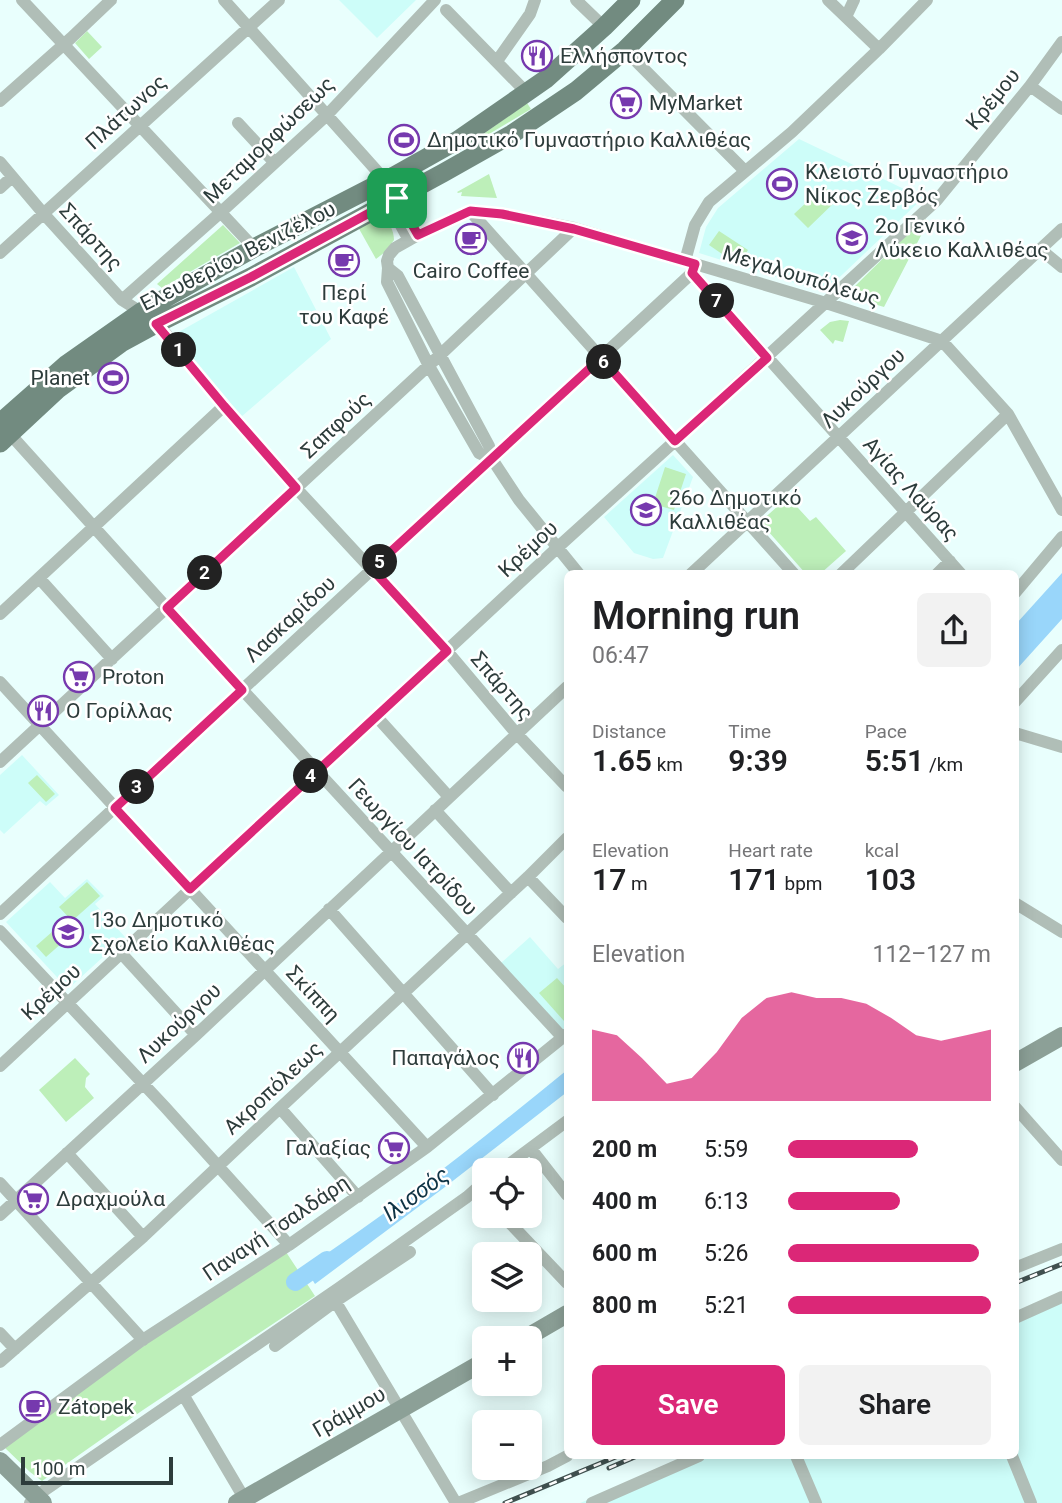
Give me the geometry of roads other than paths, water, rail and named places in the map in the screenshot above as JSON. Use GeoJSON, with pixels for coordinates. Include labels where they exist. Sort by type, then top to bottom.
{"type":"FeatureCollection","features":[{"type":"Feature","properties":{"kind":"main road","name":"Ελευθερίου Βενιζέλου"},"geometry":{"type":"LineString","coordinates":[[3,433],[121,343],[149,318],[254,248],[458,140],[527,93],[546,79],[631,0]]}},
{"type":"Feature","properties":{"kind":"main road","name":"Ελευθερίου Βενιζέλου"},"geometry":{"type":"LineString","coordinates":[[149,318],[251,277],[512,134],[576,92],[625,50],[675,0]]}},
{"type":"Feature","properties":{"kind":"street"},"geometry":{"type":"LineString","coordinates":[[22,0],[254,248]]}},
{"type":"Feature","properties":{"kind":"street"},"geometry":{"type":"LineString","coordinates":[[0,101],[111,0]]}},
{"type":"Feature","properties":{"kind":"street"},"geometry":{"type":"LineString","coordinates":[[224,0],[386,180],[392,201],[413,238]]}},
{"type":"Feature","properties":{"kind":"street","name":"Πλάτωνος"},"geometry":{"type":"LineString","coordinates":[[0,253],[279,0]]}},
{"type":"Feature","properties":{"kind":"street","name":"Μεταμορφώσεως"},"geometry":{"type":"LineString","coordinates":[[122,300],[327,115],[435,0]]}},
{"type":"Feature","properties":{"kind":"street"},"geometry":{"type":"LineString","coordinates":[[497,61],[530,13],[535,0]]}},
{"type":"Feature","properties":{"kind":"street"},"geometry":{"type":"LineString","coordinates":[[576,0],[604,27]]}},
{"type":"Feature","properties":{"kind":"street"},"geometry":{"type":"LineString","coordinates":[[828,0],[879,49]]}},
{"type":"Feature","properties":{"kind":"street"},"geometry":{"type":"LineString","coordinates":[[846,18],[854,0]]}},
{"type":"Feature","properties":{"kind":"street"},"geometry":{"type":"LineString","coordinates":[[691,266],[695,225],[709,202],[792,132],[927,0]]}},
{"type":"Feature","properties":{"kind":"street"},"geometry":{"type":"LineString","coordinates":[[446,10],[527,93]]}},
{"type":"Feature","properties":{"kind":"street","name":"Κρέμου"},"geometry":{"type":"LineString","coordinates":[[0,1066],[557,548],[937,200],[1030,86],[1062,42]]}},
{"type":"Feature","properties":{"kind":"street"},"geometry":{"type":"LineString","coordinates":[[625,50],[746,171]]}},
{"type":"Feature","properties":{"kind":"street"},"geometry":{"type":"LineString","coordinates":[[1030,86],[1062,109]]}},
{"type":"Feature","properties":{"kind":"street"},"geometry":{"type":"LineString","coordinates":[[238,123],[274,162]]}},
{"type":"Feature","properties":{"kind":"street","name":"Σπάρτης"},"geometry":{"type":"LineString","coordinates":[[0,162],[122,300],[149,318],[296,488],[447,651],[516,733],[564,784]]}},
{"type":"Feature","properties":{"kind":"street"},"geometry":{"type":"LineString","coordinates":[[0,188],[12,177]]}},
{"type":"Feature","properties":{"kind":"street"},"geometry":{"type":"LineString","coordinates":[[492,459],[480,453],[429,366],[387,282],[387,261],[395,248],[470,211],[790,570]]}},
{"type":"Feature","properties":{"kind":"street","name":"Μεγαλουπόλεως"},"geometry":{"type":"LineString","coordinates":[[470,211],[502,214],[574,229],[691,266],[826,303],[942,341],[1008,414],[1062,510]]}},
{"type":"Feature","properties":{"kind":"street","name":"Σαπφούς"},"geometry":{"type":"LineString","coordinates":[[0,762],[574,229]]}},
{"type":"Feature","properties":{"kind":"street","name":"Λυκούργου"},"geometry":{"type":"LineString","coordinates":[[695,570],[1062,229]]}},
{"type":"Feature","properties":{"kind":"street"},"geometry":{"type":"LineString","coordinates":[[1040,249],[1062,267]]}},
{"type":"Feature","properties":{"kind":"street","name":"Αγίας Λαύρας"},"geometry":{"type":"LineString","coordinates":[[691,266],[767,358],[958,570]]}},
{"type":"Feature","properties":{"kind":"street","name":"Λασκαρίδου"},"geometry":{"type":"LineString","coordinates":[[0,914],[601,358],[691,266]]}},
{"type":"Feature","properties":{"kind":"street"},"geometry":{"type":"LineString","coordinates":[[388,268],[398,276],[489,446],[492,459],[519,500],[576,570]]}},
{"type":"Feature","properties":{"kind":"street"},"geometry":{"type":"LineString","coordinates":[[0,614],[224,406]]}},
{"type":"Feature","properties":{"kind":"street"},"geometry":{"type":"LineString","coordinates":[[845,570],[1008,414]]}},
{"type":"Feature","properties":{"kind":"street","name":"Γεωργίου Ιατρίδου"},"geometry":{"type":"LineString","coordinates":[[3,433],[93,526],[391,852],[564,1035]]}},
{"type":"Feature","properties":{"kind":"street"},"geometry":{"type":"LineString","coordinates":[[1019,588],[1062,537]]}},
{"type":"Feature","properties":{"kind":"street"},"geometry":{"type":"LineString","coordinates":[[941,570],[950,561]]}},
{"type":"Feature","properties":{"kind":"street"},"geometry":{"type":"LineString","coordinates":[[39,578],[112,659]]}},
{"type":"Feature","properties":{"kind":"street"},"geometry":{"type":"LineString","coordinates":[[1019,698],[1062,650]]}},
{"type":"Feature","properties":{"kind":"street","name":"Σκίππη"},"geometry":{"type":"LineString","coordinates":[[0,682],[427,1147]]}},
{"type":"Feature","properties":{"kind":"street","name":"Λυκούργου"},"geometry":{"type":"LineString","coordinates":[[0,1215],[564,690]]}},
{"type":"Feature","properties":{"kind":"street"},"geometry":{"type":"LineString","coordinates":[[376,716],[449,797]]}},
{"type":"Feature","properties":{"kind":"street"},"geometry":{"type":"LineString","coordinates":[[1019,734],[1062,747]]}},
{"type":"Feature","properties":{"kind":"street"},"geometry":{"type":"LineString","coordinates":[[435,810],[511,893]]}},
{"type":"Feature","properties":{"kind":"street","name":"Ακροπόλεως"},"geometry":{"type":"LineString","coordinates":[[0,1362],[143,1237],[564,841]]}},
{"type":"Feature","properties":{"kind":"street"},"geometry":{"type":"LineString","coordinates":[[528,877],[564,915]]}},
{"type":"Feature","properties":{"kind":"street"},"geometry":{"type":"LineString","coordinates":[[1019,905],[1062,932]]}},
{"type":"Feature","properties":{"kind":"street"},"geometry":{"type":"LineString","coordinates":[[329,909],[494,1095]]}},
{"type":"Feature","properties":{"kind":"street"},"geometry":{"type":"LineString","coordinates":[[0,931],[143,1083],[289,1245]]}},
{"type":"Feature","properties":{"kind":"street"},"geometry":{"type":"LineString","coordinates":[[121,953],[196,1035]]}},
{"type":"Feature","properties":{"kind":"street"},"geometry":{"type":"LineString","coordinates":[[1019,1061],[1062,1036]]}},
{"type":"Feature","properties":{"kind":"street","name":"Παναγή Τσαλδάρη"},"geometry":{"type":"LineString","coordinates":[[0,1445],[143,1340],[358,1197],[494,1095],[564,1037]]}},
{"type":"Feature","properties":{"kind":"street"},"geometry":{"type":"LineString","coordinates":[[280,1108],[358,1197]]}},
{"type":"Feature","properties":{"kind":"street"},"geometry":{"type":"LineString","coordinates":[[1019,1112],[1062,1160]]}},
{"type":"Feature","properties":{"kind":"street"},"geometry":{"type":"LineString","coordinates":[[518,1158],[564,1123]]}},
{"type":"Feature","properties":{"kind":"street"},"geometry":{"type":"LineString","coordinates":[[531,1149],[564,1191]]}},
{"type":"Feature","properties":{"kind":"street"},"geometry":{"type":"LineString","coordinates":[[67,1153],[143,1237]]}},
{"type":"Feature","properties":{"kind":"street"},"geometry":{"type":"LineString","coordinates":[[0,1183],[143,1340]]}},
{"type":"Feature","properties":{"kind":"street"},"geometry":{"type":"LineString","coordinates":[[275,1346],[334,1297],[472,1193]]}},
{"type":"Feature","properties":{"kind":"street"},"geometry":{"type":"LineString","coordinates":[[515,1228],[564,1280]]}},
{"type":"Feature","properties":{"kind":"street"},"geometry":{"type":"LineString","coordinates":[[1019,1266],[1062,1249]]}},
{"type":"Feature","properties":{"kind":"street"},"geometry":{"type":"LineString","coordinates":[[0,1461],[35,1502],[184,1396],[334,1297],[410,1252]]}},
{"type":"Feature","properties":{"kind":"street"},"geometry":{"type":"LineString","coordinates":[[334,1297],[457,1503],[564,1458]]}},
{"type":"Feature","properties":{"kind":"street"},"geometry":{"type":"LineString","coordinates":[[1019,1316],[1062,1297]]}},
{"type":"Feature","properties":{"kind":"street"},"geometry":{"type":"LineString","coordinates":[[542,1329],[564,1316]]}},
{"type":"Feature","properties":{"kind":"street"},"geometry":{"type":"LineString","coordinates":[[0,1333],[15,1349]]}},
{"type":"Feature","properties":{"kind":"street","name":"Γράμμου"},"geometry":{"type":"LineString","coordinates":[[243,1502],[472,1368]]}},
{"type":"Feature","properties":{"kind":"street"},"geometry":{"type":"LineString","coordinates":[[184,1396],[243,1502]]}},
{"type":"Feature","properties":{"kind":"street"},"geometry":{"type":"LineString","coordinates":[[592,1503],[616,1498],[693,1459]]}},
{"type":"Feature","properties":{"kind":"street"},"geometry":{"type":"LineString","coordinates":[[797,1459],[816,1503]]}},
{"type":"Feature","properties":{"kind":"street"},"geometry":{"type":"LineString","coordinates":[[1013,1459],[1031,1503]]}},
{"type":"Feature","properties":{"kind":"water"},"geometry":{"type":"Polygon","coordinates":[[[1062,573],[1062,619],[1019,667],[1019,621],[1062,573]]]}},
{"type":"Feature","properties":{"kind":"water"},"geometry":{"type":"Polygon","coordinates":[[[564,1072],[564,1094],[482,1158],[472,1158],[472,1166],[315,1284],[305,1268],[406,1197],[564,1072]]]}},
{"type":"Feature","properties":{"kind":"waterway","name":"Ιλισσός"},"geometry":{"type":"LineString","coordinates":[[295,1282],[327,1260]]}},
{"type":"Feature","properties":{"kind":"railway"},"geometry":{"type":"LineString","coordinates":[[1019,1281],[1062,1264]]}},
{"type":"Feature","properties":{"kind":"railway"},"geometry":{"type":"LineString","coordinates":[[505,1503],[611,1459]]}},
{"type":"Feature","properties":{"kind":"railway"},"geometry":{"type":"LineString","coordinates":[[609,1468],[630,1459]]}},
{"type":"Feature","properties":{"kind":"place","name":"Ελλήσποντος"},"geometry":{"type":"Point","coordinates":[537,56]}},
{"type":"Feature","properties":{"kind":"place","name":"MyMarket"},"geometry":{"type":"Point","coordinates":[626,103]}},
{"type":"Feature","properties":{"kind":"place","name":"Δημοτικό Γυμναστήριο Καλλιθέας"},"geometry":{"type":"Point","coordinates":[404,140]}},
{"type":"Feature","properties":{"kind":"place","name":"Κλειστό Γυμναστήριο Νίκος Ζερβός"},"geometry":{"type":"Point","coordinates":[782,184]}},
{"type":"Feature","properties":{"kind":"place","name":"2ο Γενικό Λύκειο Καλλιθέας"},"geometry":{"type":"Point","coordinates":[852,238]}},
{"type":"Feature","properties":{"kind":"place","name":"Cairo Coffee"},"geometry":{"type":"Point","coordinates":[471,239]}},
{"type":"Feature","properties":{"kind":"place","name":"Περί του Καφέ"},"geometry":{"type":"Point","coordinates":[344,261]}},
{"type":"Feature","properties":{"kind":"place","name":"Planet"},"geometry":{"type":"Point","coordinates":[113,378]}},
{"type":"Feature","properties":{"kind":"place","name":"26ο Δημοτικό Καλλιθέας"},"geometry":{"type":"Point","coordinates":[646,510]}},
{"type":"Feature","properties":{"kind":"place","name":"Proton"},"geometry":{"type":"Point","coordinates":[79,677]}},
{"type":"Feature","properties":{"kind":"place","name":"Ο Γορίλλας"},"geometry":{"type":"Point","coordinates":[43,711]}},
{"type":"Feature","properties":{"kind":"place","name":"13ο Δημοτικό Σχολείο Καλλιθέας"},"geometry":{"type":"Point","coordinates":[68,932]}},
{"type":"Feature","properties":{"kind":"place","name":"Παπαγάλος"},"geometry":{"type":"Point","coordinates":[523,1058]}},
{"type":"Feature","properties":{"kind":"place","name":"Γαλαξίας"},"geometry":{"type":"Point","coordinates":[394,1148]}},
{"type":"Feature","properties":{"kind":"place","name":"Δραχμούλα"},"geometry":{"type":"Point","coordinates":[33,1199]}},
{"type":"Feature","properties":{"kind":"place","name":"Zátopek"},"geometry":{"type":"Point","coordinates":[35,1407]}}]}
